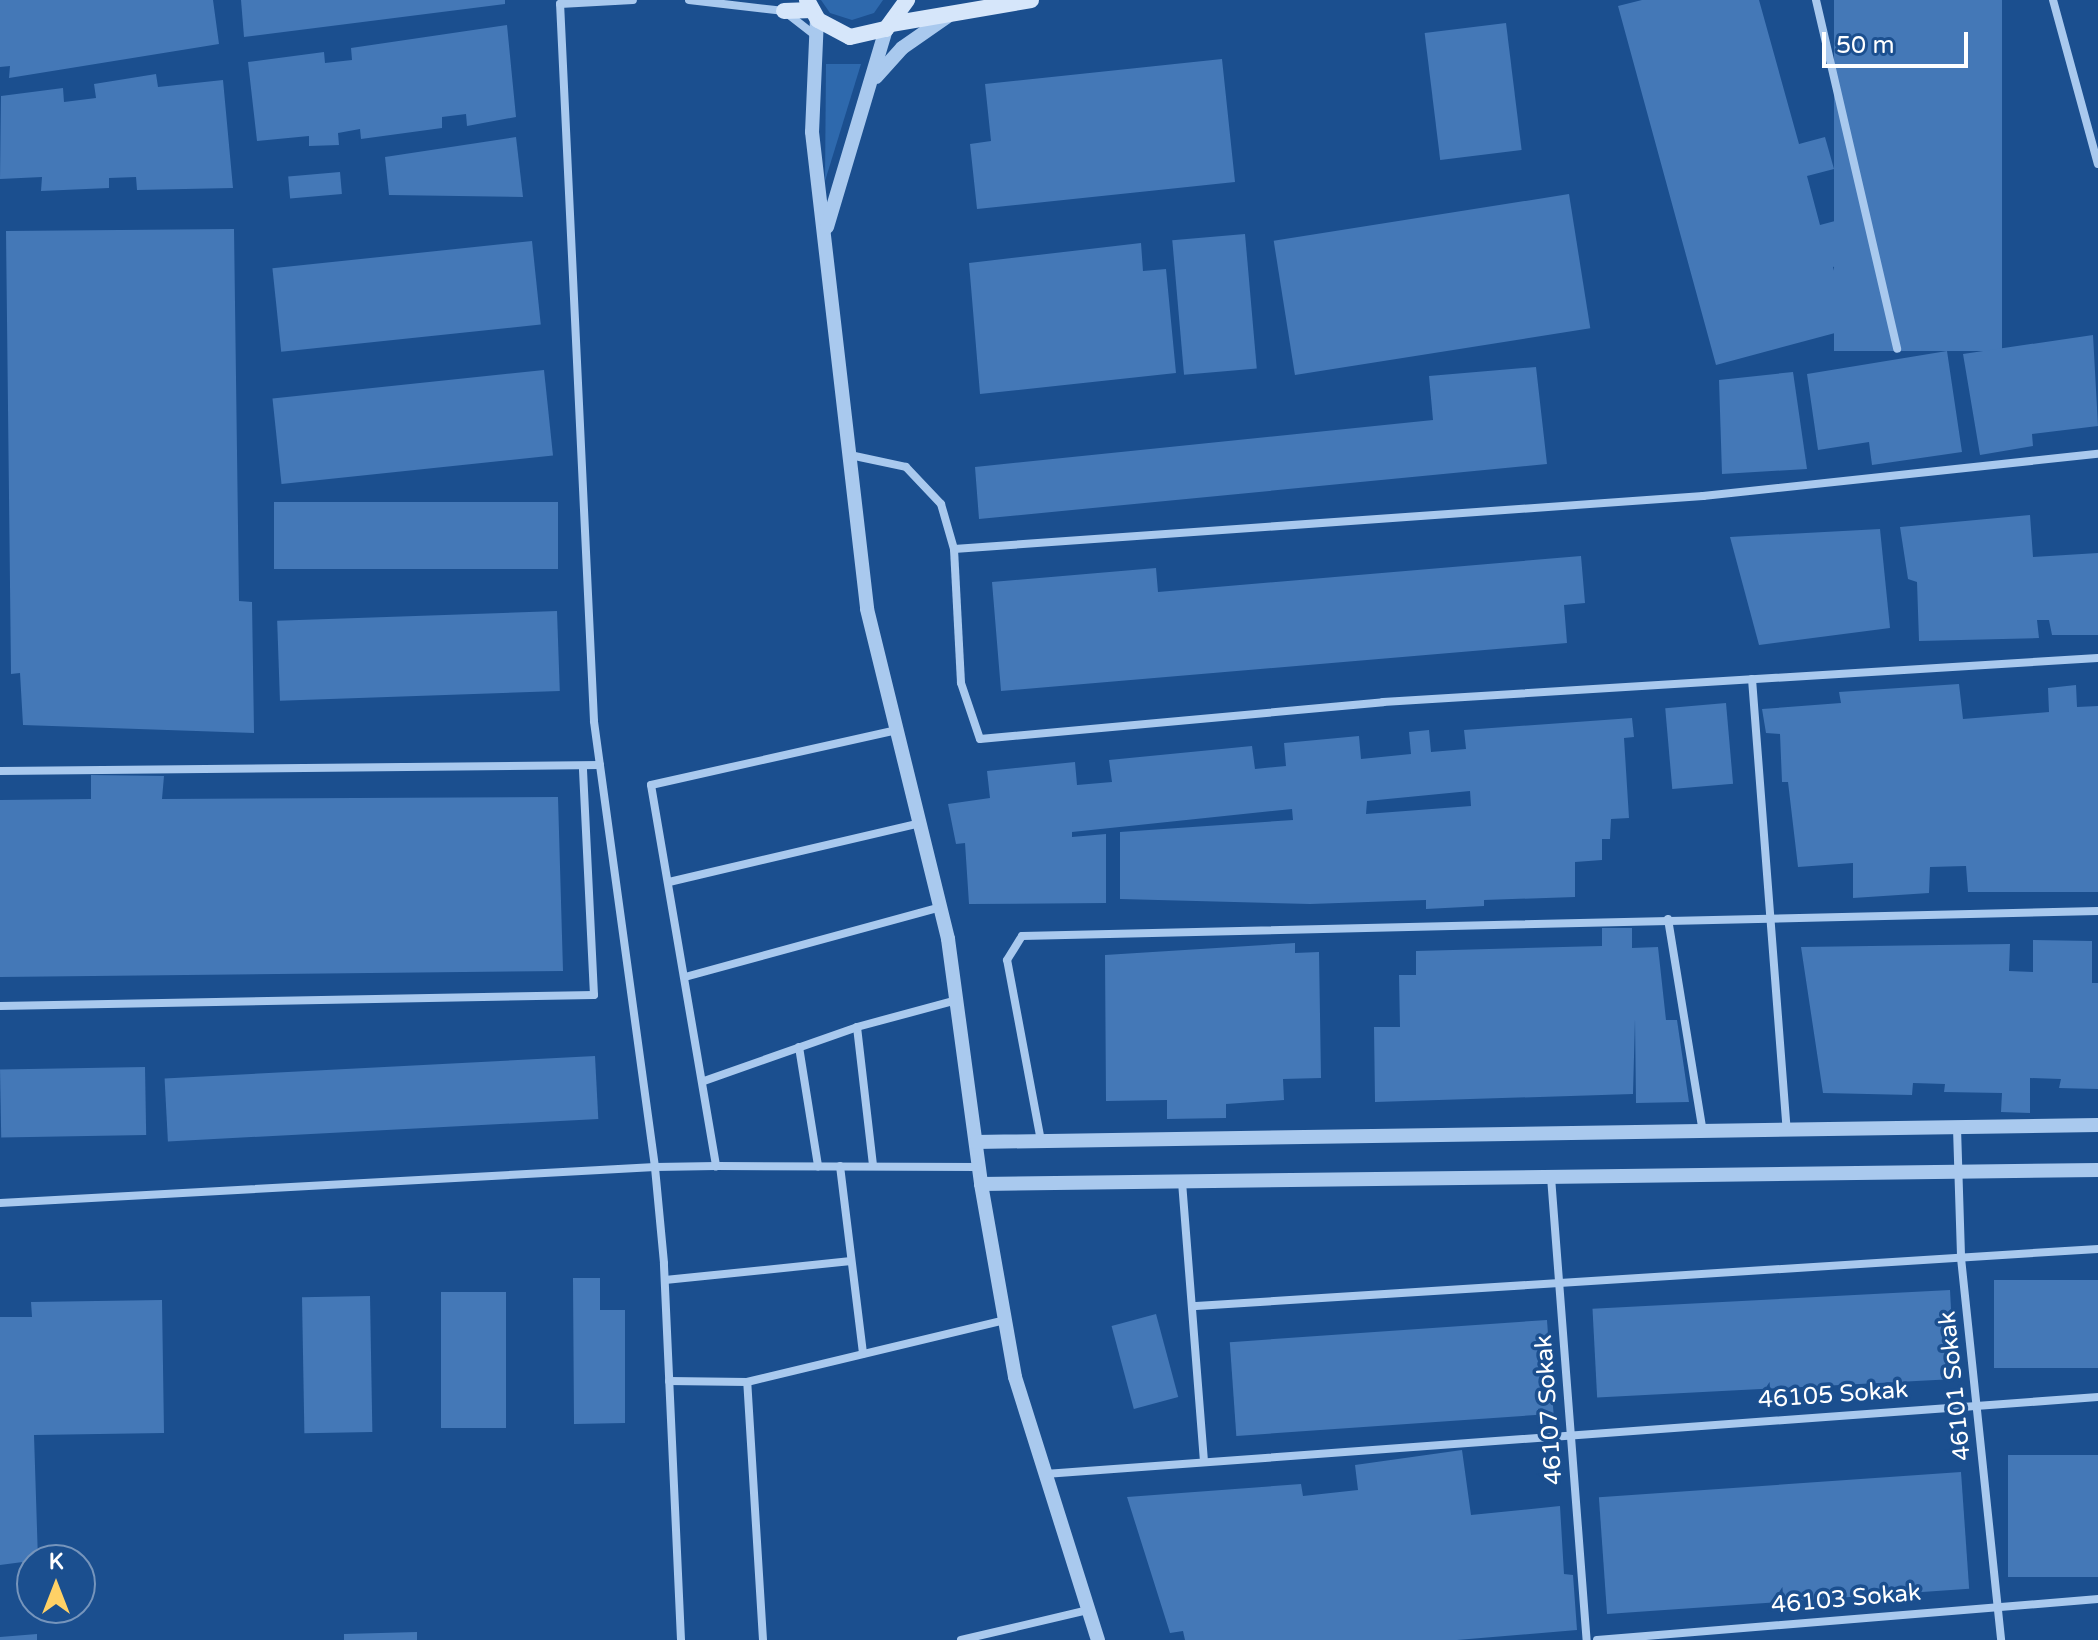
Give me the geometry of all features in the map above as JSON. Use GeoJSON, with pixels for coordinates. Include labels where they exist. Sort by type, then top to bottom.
{"type":"FeatureCollection","features":[{"type":"Feature","properties":{"kind":"main road"},"geometry":{"type":"LineString","coordinates":[[888,26],[907,0]]}},
{"type":"Feature","properties":{"kind":"main road"},"geometry":{"type":"LineString","coordinates":[[784,11],[812,16],[850,37],[888,26],[1031,0]]}},
{"type":"Feature","properties":{"kind":"street"},"geometry":{"type":"LineString","coordinates":[[633,0],[559,2],[600,765],[655,1167],[665,1280],[681,1640]]}},
{"type":"Feature","properties":{"kind":"street"},"geometry":{"type":"LineString","coordinates":[[689,0],[812,16],[812,132],[867,609],[941,907],[957,1000],[981,1184],[1015,1377],[1098,1640]]}},
{"type":"Feature","properties":{"kind":"street"},"geometry":{"type":"LineString","coordinates":[[1816,0],[1897,349]]}},
{"type":"Feature","properties":{"kind":"street"},"geometry":{"type":"LineString","coordinates":[[2053,0],[2098,164]]}},
{"type":"Feature","properties":{"kind":"street"},"geometry":{"type":"LineString","coordinates":[[873,81],[902,48],[950,14]]}},
{"type":"Feature","properties":{"kind":"street"},"geometry":{"type":"LineString","coordinates":[[825,231],[888,26]]}},
{"type":"Feature","properties":{"kind":"street"},"geometry":{"type":"LineString","coordinates":[[954,549],[1703,496],[2098,454]]}},
{"type":"Feature","properties":{"kind":"street"},"geometry":{"type":"LineString","coordinates":[[850,455],[892,461],[920,478],[941,504],[954,549],[961,683],[980,739],[1383,702],[2098,658]]}},
{"type":"Feature","properties":{"kind":"street"},"geometry":{"type":"LineString","coordinates":[[1752,679],[1787,1130]]}},
{"type":"Feature","properties":{"kind":"street"},"geometry":{"type":"LineString","coordinates":[[716,1166],[704,1081],[651,785],[897,730]]}},
{"type":"Feature","properties":{"kind":"street"},"geometry":{"type":"LineString","coordinates":[[0,771],[583,769],[600,765]]}},
{"type":"Feature","properties":{"kind":"street"},"geometry":{"type":"LineString","coordinates":[[0,1006],[594,995],[583,769]]}},
{"type":"Feature","properties":{"kind":"street"},"geometry":{"type":"LineString","coordinates":[[669,882],[920,823]]}},
{"type":"Feature","properties":{"kind":"street"},"geometry":{"type":"LineString","coordinates":[[685,977],[941,907]]}},
{"type":"Feature","properties":{"kind":"street"},"geometry":{"type":"LineString","coordinates":[[1041,1141],[1007,960],[1022,936],[2098,911]]}},
{"type":"Feature","properties":{"kind":"street"},"geometry":{"type":"LineString","coordinates":[[1668,919],[1703,1132]]}},
{"type":"Feature","properties":{"kind":"street"},"geometry":{"type":"LineString","coordinates":[[704,1081],[857,1027],[957,1000]]}},
{"type":"Feature","properties":{"kind":"street"},"geometry":{"type":"LineString","coordinates":[[857,1027],[873,1166]]}},
{"type":"Feature","properties":{"kind":"street"},"geometry":{"type":"LineString","coordinates":[[799,1047],[818,1166]]}},
{"type":"Feature","properties":{"kind":"street"},"geometry":{"type":"LineString","coordinates":[[976,1142],[2098,1125]]}},
{"type":"Feature","properties":{"kind":"street","name":"46101 Sokak"},"geometry":{"type":"LineString","coordinates":[[1957,1128],[1955,1173],[1961,1258],[2001,1640]]}},
{"type":"Feature","properties":{"kind":"street"},"geometry":{"type":"LineString","coordinates":[[840,1166],[863,1354]]}},
{"type":"Feature","properties":{"kind":"street"},"geometry":{"type":"LineString","coordinates":[[0,1203],[655,1167],[979,1167]]}},
{"type":"Feature","properties":{"kind":"street"},"geometry":{"type":"LineString","coordinates":[[981,1184],[2098,1170]]}},
{"type":"Feature","properties":{"kind":"street","name":"46107 Sokak"},"geometry":{"type":"LineString","coordinates":[[1551,1177],[1587,1640]]}},
{"type":"Feature","properties":{"kind":"street"},"geometry":{"type":"LineString","coordinates":[[1182,1182],[1196,1306],[1204,1459]]}},
{"type":"Feature","properties":{"kind":"street"},"geometry":{"type":"LineString","coordinates":[[1196,1306],[1559,1286],[2098,1249]]}},
{"type":"Feature","properties":{"kind":"street"},"geometry":{"type":"LineString","coordinates":[[665,1280],[851,1261]]}},
{"type":"Feature","properties":{"kind":"street"},"geometry":{"type":"LineString","coordinates":[[669,1381],[747,1382],[1005,1320]]}},
{"type":"Feature","properties":{"kind":"street"},"geometry":{"type":"LineString","coordinates":[[747,1382],[763,1640]]}},
{"type":"Feature","properties":{"kind":"street","name":"46105 Sokak"},"geometry":{"type":"LineString","coordinates":[[1045,1474],[1204,1459],[1571,1436],[2098,1397]]}},
{"type":"Feature","properties":{"kind":"street","name":"46103 Sokak"},"geometry":{"type":"LineString","coordinates":[[1597,1640],[2098,1599]]}},
{"type":"Feature","properties":{"kind":"street"},"geometry":{"type":"LineString","coordinates":[[963,1640],[1088,1610]]}},
{"type":"Feature","properties":{"kind":"shaded area"},"geometry":{"type":"Polygon","coordinates":[[[821,0],[883,0],[874,13],[852,20],[830,13],[821,0]]]}},
{"type":"Feature","properties":{"kind":"shaded area"},"geometry":{"type":"Polygon","coordinates":[[[826,64],[861,64],[825,181],[826,64]]]}},
{"type":"Feature","properties":{"kind":"building"},"geometry":{"type":"Polygon","coordinates":[[[0,0],[213,0],[219,44],[9,78],[10,66],[0,67],[0,0]]]}},
{"type":"Feature","properties":{"kind":"building"},"geometry":{"type":"Polygon","coordinates":[[[241,0],[505,0],[505,4],[244,37],[241,0]]]}},
{"type":"Feature","properties":{"kind":"building"},"geometry":{"type":"Polygon","coordinates":[[[1642,0],[1759,0],[1799,144],[1825,137],[1834,169],[1807,176],[1820,225],[1850,217],[1861,259],[1833,267],[1850,329],[1716,365],[1618,6],[1642,0]]]}},
{"type":"Feature","properties":{"kind":"building"},"geometry":{"type":"Polygon","coordinates":[[[1834,0],[2002,0],[2002,351],[1834,351],[1834,0]]]}},
{"type":"Feature","properties":{"kind":"building"},"geometry":{"type":"Polygon","coordinates":[[[1506,23],[1522,150],[1440,160],[1425,33],[1506,23]]]}},
{"type":"Feature","properties":{"kind":"building"},"geometry":{"type":"Polygon","coordinates":[[[507,25],[516,117],[467,126],[466,114],[442,117],[442,128],[361,139],[360,129],[338,133],[339,145],[309,146],[309,136],[257,141],[248,62],[324,52],[325,63],[352,60],[351,48],[507,25]]]}},
{"type":"Feature","properties":{"kind":"building"},"geometry":{"type":"Polygon","coordinates":[[[1222,59],[1235,182],[977,209],[970,144],[991,141],[985,84],[1222,59]]]}},
{"type":"Feature","properties":{"kind":"building"},"geometry":{"type":"Polygon","coordinates":[[[156,74],[158,87],[223,80],[233,188],[137,190],[136,177],[109,178],[109,188],[41,191],[42,177],[0,179],[1,96],[63,88],[64,102],[96,98],[94,84],[156,74]]]}},
{"type":"Feature","properties":{"kind":"building"},"geometry":{"type":"Polygon","coordinates":[[[516,137],[523,197],[389,195],[385,157],[516,137]]]}},
{"type":"Feature","properties":{"kind":"building"},"geometry":{"type":"Polygon","coordinates":[[[340,172],[342,194],[290,198],[288,177],[340,172]]]}},
{"type":"Feature","properties":{"kind":"building"},"geometry":{"type":"Polygon","coordinates":[[[1569,194],[1590,328],[1295,375],[1274,241],[1569,194]]]}},
{"type":"Feature","properties":{"kind":"building"},"geometry":{"type":"Polygon","coordinates":[[[234,229],[239,601],[252,602],[254,733],[23,725],[20,673],[11,674],[6,231],[234,229]]]}},
{"type":"Feature","properties":{"kind":"building"},"geometry":{"type":"Polygon","coordinates":[[[1245,234],[1257,368],[1184,375],[1172,240],[1245,234]]]}},
{"type":"Feature","properties":{"kind":"building"},"geometry":{"type":"Polygon","coordinates":[[[532,241],[541,325],[281,352],[272,268],[532,241]]]}},
{"type":"Feature","properties":{"kind":"building"},"geometry":{"type":"Polygon","coordinates":[[[1141,243],[1143,271],[1166,269],[1176,373],[980,394],[969,263],[1141,243]]]}},
{"type":"Feature","properties":{"kind":"building"},"geometry":{"type":"Polygon","coordinates":[[[2093,335],[2098,426],[2032,434],[2033,446],[1980,455],[1963,354],[2093,335]]]}},
{"type":"Feature","properties":{"kind":"building"},"geometry":{"type":"Polygon","coordinates":[[[1947,351],[1962,452],[1872,465],[1869,442],[1818,450],[1807,374],[1947,351]]]}},
{"type":"Feature","properties":{"kind":"building"},"geometry":{"type":"Polygon","coordinates":[[[1536,367],[1547,464],[979,519],[975,467],[1433,420],[1429,376],[1536,367]]]}},
{"type":"Feature","properties":{"kind":"building"},"geometry":{"type":"Polygon","coordinates":[[[544,370],[553,456],[281,484],[272,399],[544,370]]]}},
{"type":"Feature","properties":{"kind":"building"},"geometry":{"type":"Polygon","coordinates":[[[1793,372],[1807,469],[1722,474],[1719,380],[1793,372]]]}},
{"type":"Feature","properties":{"kind":"building"},"geometry":{"type":"Polygon","coordinates":[[[274,502],[558,502],[558,569],[274,569],[274,502]]]}},
{"type":"Feature","properties":{"kind":"building"},"geometry":{"type":"Polygon","coordinates":[[[2030,515],[2033,557],[2098,553],[2098,635],[2052,635],[2049,620],[2037,620],[2039,638],[1919,641],[1917,582],[1908,579],[1900,527],[2030,515]]]}},
{"type":"Feature","properties":{"kind":"building"},"geometry":{"type":"Polygon","coordinates":[[[1880,529],[1890,628],[1759,645],[1730,537],[1880,529]]]}},
{"type":"Feature","properties":{"kind":"building"},"geometry":{"type":"Polygon","coordinates":[[[1581,556],[1585,603],[1564,605],[1567,643],[1001,691],[992,582],[1156,568],[1158,592],[1581,556]]]}},
{"type":"Feature","properties":{"kind":"building"},"geometry":{"type":"Polygon","coordinates":[[[557,611],[560,691],[280,701],[277,621],[557,611]]]}},
{"type":"Feature","properties":{"kind":"building"},"geometry":{"type":"Polygon","coordinates":[[[1959,684],[1963,719],[2049,712],[2048,688],[2076,685],[2077,707],[2098,706],[2098,892],[1968,892],[1966,866],[1930,867],[1929,893],[1853,898],[1853,863],[1798,867],[1788,782],[1782,782],[1780,734],[1766,733],[1762,709],[1841,703],[1839,692],[1959,684]]]}},
{"type":"Feature","properties":{"kind":"building"},"geometry":{"type":"Polygon","coordinates":[[[1726,703],[1733,784],[1672,789],[1665,708],[1726,703]]]}},
{"type":"Feature","properties":{"kind":"building"},"geometry":{"type":"Polygon","coordinates":[[[1632,718],[1634,737],[1624,738],[1629,818],[1611,819],[1610,839],[1602,839],[1602,860],[1575,862],[1575,897],[1484,900],[1484,906],[1426,909],[1426,900],[1310,904],[1120,899],[1120,832],[1293,820],[1292,809],[1072,832],[1072,837],[1106,834],[1106,903],[969,904],[965,843],[956,844],[948,804],[990,798],[987,771],[1075,762],[1077,785],[1112,782],[1109,760],[1252,746],[1255,769],[1286,766],[1284,743],[1359,736],[1361,759],[1411,754],[1409,732],[1429,730],[1431,752],[1466,749],[1464,730],[1632,718]],[[1470,791],[1367,801],[1366,814],[1471,806],[1470,791]]]}},
{"type":"Feature","properties":{"kind":"building"},"geometry":{"type":"Polygon","coordinates":[[[91,775],[164,776],[162,799],[558,797],[563,971],[0,977],[0,800],[91,799],[91,775]]]}},
{"type":"Feature","properties":{"kind":"building"},"geometry":{"type":"Polygon","coordinates":[[[1602,928],[1632,928],[1632,948],[1658,947],[1666,1020],[1677,1020],[1689,1102],[1636,1103],[1635,1019],[1633,1094],[1375,1102],[1374,1027],[1400,1027],[1399,975],[1416,975],[1416,951],[1602,946],[1602,928]]]}},
{"type":"Feature","properties":{"kind":"building"},"geometry":{"type":"Polygon","coordinates":[[[2033,940],[2092,941],[2092,983],[2098,983],[2098,1089],[2059,1088],[2061,1079],[2030,1078],[2030,1113],[2001,1112],[2002,1093],[1944,1092],[1945,1084],[1913,1083],[1912,1095],[1823,1093],[1801,947],[2010,944],[2009,971],[2033,972],[2033,940]]]}},
{"type":"Feature","properties":{"kind":"building"},"geometry":{"type":"Polygon","coordinates":[[[1295,943],[1295,953],[1319,952],[1321,1078],[1283,1079],[1284,1100],[1226,1104],[1226,1118],[1167,1119],[1167,1100],[1106,1101],[1105,955],[1295,943]]]}},
{"type":"Feature","properties":{"kind":"building"},"geometry":{"type":"Polygon","coordinates":[[[595,1056],[598,1119],[168,1141],[165,1079],[595,1056]]]}},
{"type":"Feature","properties":{"kind":"building"},"geometry":{"type":"Polygon","coordinates":[[[145,1067],[146,1135],[1,1138],[0,1070],[145,1067]]]}},
{"type":"Feature","properties":{"kind":"building"},"geometry":{"type":"Polygon","coordinates":[[[573,1278],[600,1278],[600,1310],[625,1310],[625,1423],[574,1424],[573,1278]]]}},
{"type":"Feature","properties":{"kind":"building"},"geometry":{"type":"Polygon","coordinates":[[[1994,1280],[2098,1280],[2098,1368],[1994,1368],[1994,1280]]]}},
{"type":"Feature","properties":{"kind":"building"},"geometry":{"type":"Polygon","coordinates":[[[1950,1290],[1955,1379],[1597,1398],[1592,1309],[1950,1290]]]}},
{"type":"Feature","properties":{"kind":"building"},"geometry":{"type":"Polygon","coordinates":[[[441,1292],[506,1292],[506,1428],[441,1428],[441,1292]]]}},
{"type":"Feature","properties":{"kind":"building"},"geometry":{"type":"Polygon","coordinates":[[[370,1296],[372,1432],[304,1433],[302,1297],[370,1296]]]}},
{"type":"Feature","properties":{"kind":"building"},"geometry":{"type":"Polygon","coordinates":[[[162,1300],[164,1433],[34,1435],[37,1544],[16,1544],[16,1563],[0,1565],[0,1317],[32,1317],[31,1302],[162,1300]]]}},
{"type":"Feature","properties":{"kind":"building"},"geometry":{"type":"Polygon","coordinates":[[[1156,1314],[1178,1397],[1134,1409],[1112,1326],[1156,1314]]]}},
{"type":"Feature","properties":{"kind":"building"},"geometry":{"type":"Polygon","coordinates":[[[1547,1320],[1554,1414],[1236,1436],[1230,1342],[1547,1320]]]}},
{"type":"Feature","properties":{"kind":"building"},"geometry":{"type":"Polygon","coordinates":[[[1462,1450],[1471,1515],[1560,1506],[1564,1574],[1573,1575],[1577,1630],[1457,1640],[1185,1640],[1183,1631],[1170,1633],[1127,1497],[1301,1484],[1303,1496],[1358,1490],[1355,1465],[1462,1450]]]}},
{"type":"Feature","properties":{"kind":"building"},"geometry":{"type":"Polygon","coordinates":[[[2008,1455],[2098,1455],[2098,1577],[2008,1577],[2008,1455]]]}},
{"type":"Feature","properties":{"kind":"building"},"geometry":{"type":"Polygon","coordinates":[[[1961,1472],[1969,1589],[1607,1614],[1599,1497],[1961,1472]]]}},
{"type":"Feature","properties":{"kind":"building"},"geometry":{"type":"Polygon","coordinates":[[[417,1632],[417,1640],[344,1640],[344,1634],[417,1632]]]}},
{"type":"Feature","properties":{"kind":"building"},"geometry":{"type":"Polygon","coordinates":[[[37,1634],[37,1640],[0,1640],[0,1637],[37,1634]]]}}]}
